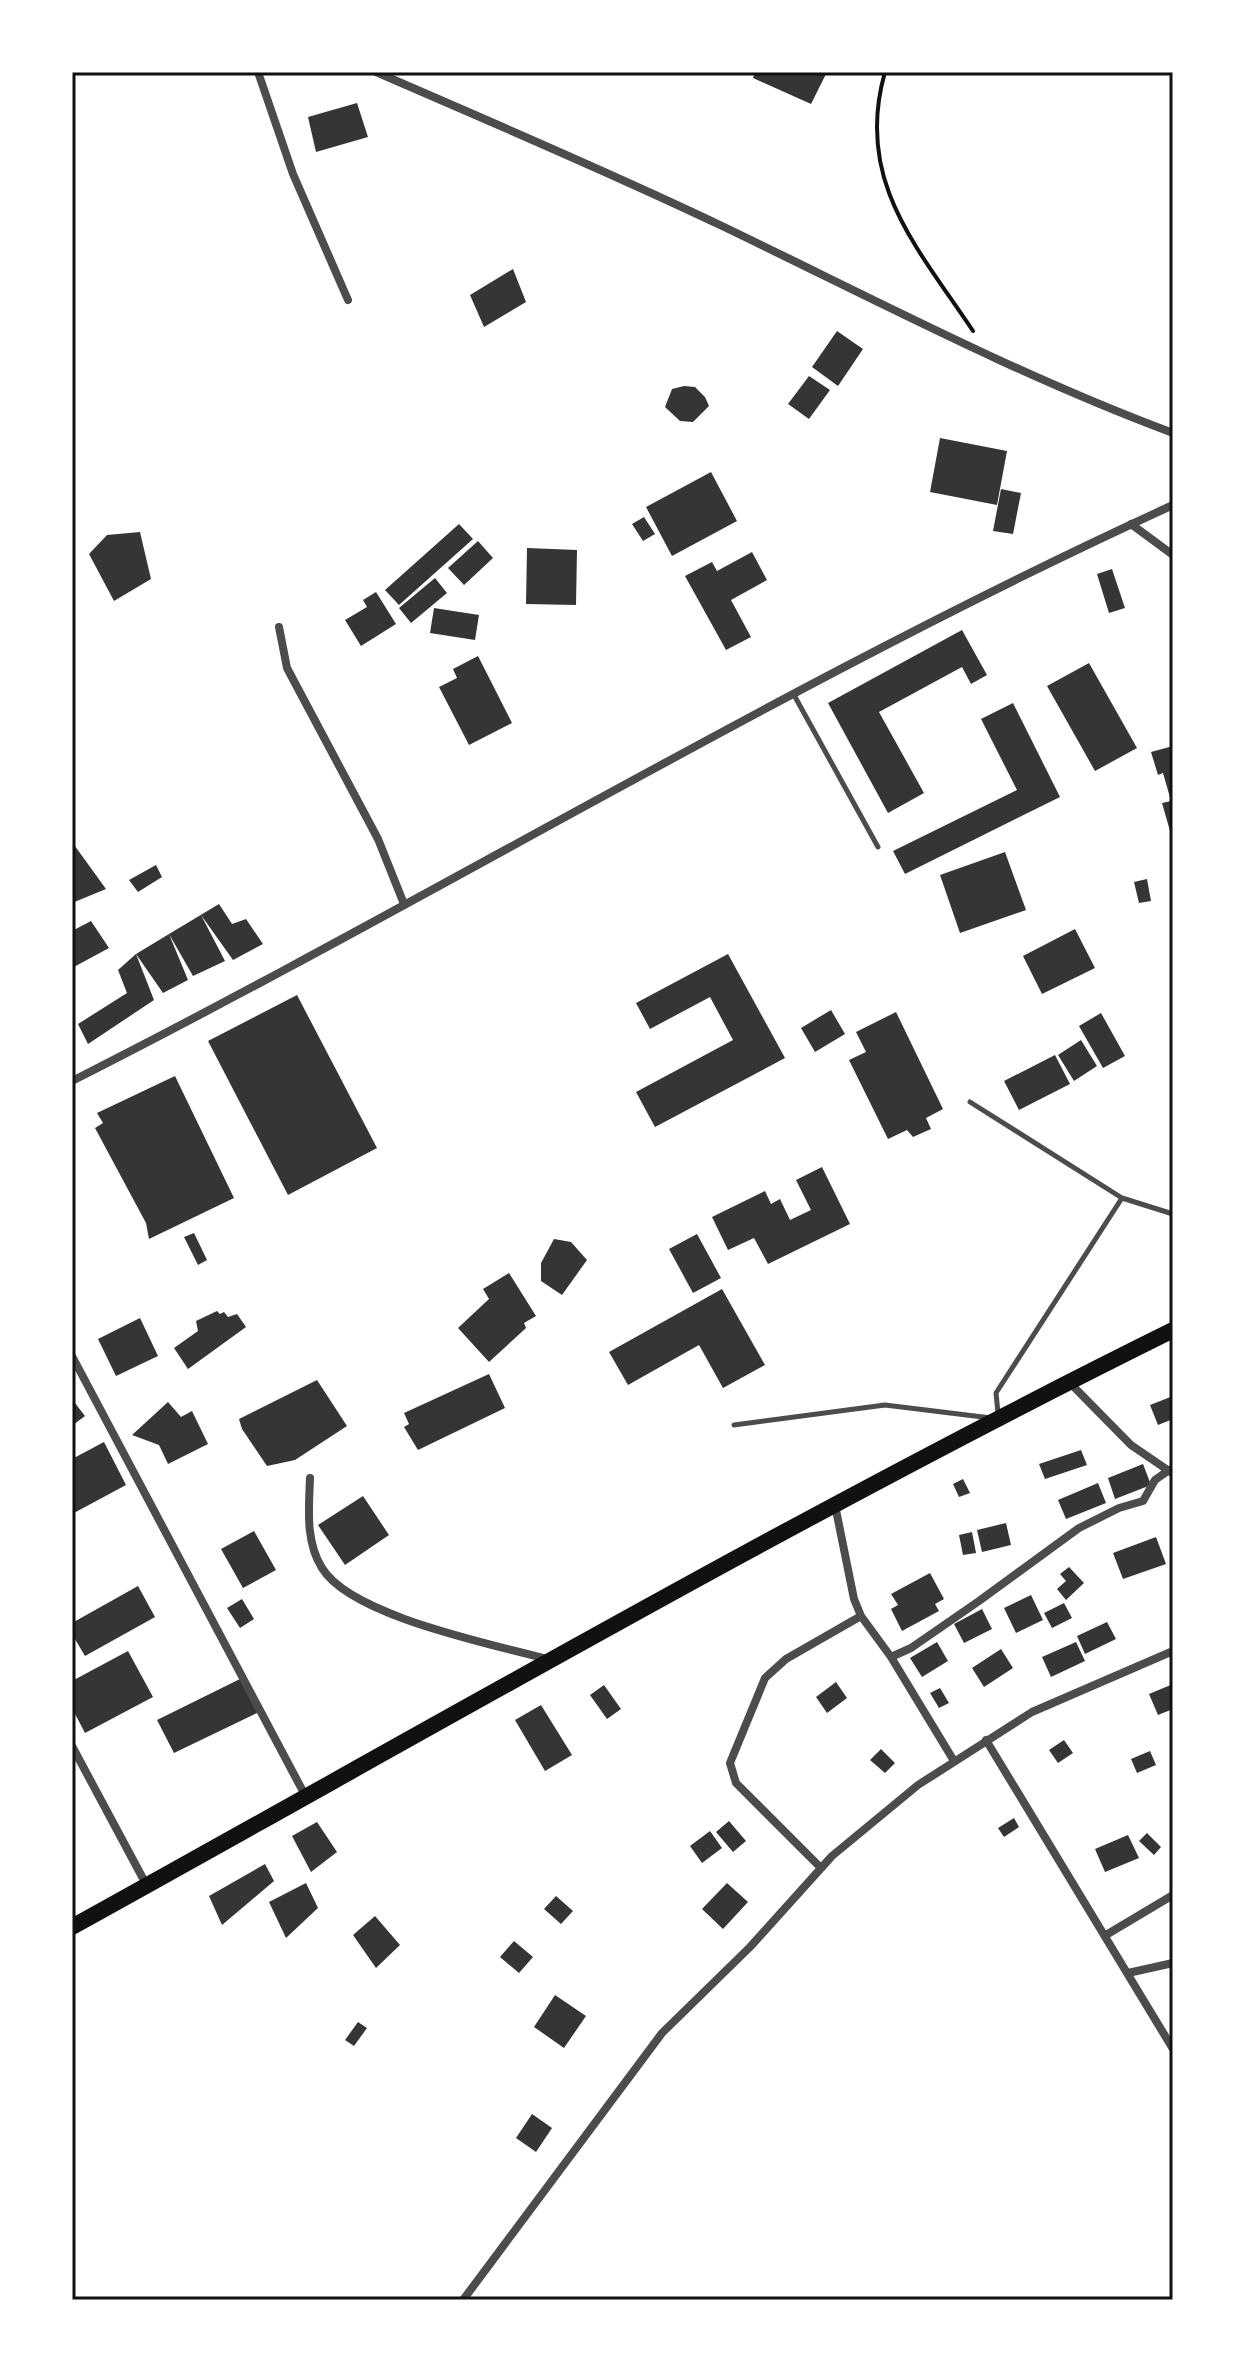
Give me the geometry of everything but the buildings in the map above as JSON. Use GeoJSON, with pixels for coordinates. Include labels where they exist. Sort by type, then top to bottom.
{"type":"FeatureCollection","features":[{"type":"Feature","properties":{"kind":"highway"},"geometry":{"type":"LineString","coordinates":[[72,1927],[548,1660],[1069,1381],[1173,1330]]}},
{"type":"Feature","properties":{"kind":"street"},"geometry":{"type":"LineString","coordinates":[[258,72],[293,174],[348,300]]}},
{"type":"Feature","properties":{"kind":"street"},"geometry":{"type":"LineString","coordinates":[[376,72],[719,224],[990,357],[1173,433]]}},
{"type":"Feature","properties":{"kind":"street"},"geometry":{"type":"LineString","coordinates":[[72,1081],[794,695],[1028,574],[1173,505]]}},
{"type":"Feature","properties":{"kind":"street"},"geometry":{"type":"LineString","coordinates":[[1131,524],[1173,555]]}},
{"type":"Feature","properties":{"kind":"street"},"geometry":{"type":"LineString","coordinates":[[279,627],[287,668],[378,839],[404,904]]}},
{"type":"Feature","properties":{"kind":"street"},"geometry":{"type":"LineString","coordinates":[[72,1356],[306,1797]]}},
{"type":"Feature","properties":{"kind":"street"},"geometry":{"type":"LineString","coordinates":[[891,1657],[911,1648],[1079,1528],[1119,1508],[1143,1501],[1155,1480],[1171,1472],[1131,1445],[1069,1381]]}},
{"type":"Feature","properties":{"kind":"street"},"geometry":{"type":"LineString","coordinates":[[310,1478],[311,1543],[322,1568],[337,1585],[401,1620],[548,1660]]}},
{"type":"Feature","properties":{"kind":"street"},"geometry":{"type":"LineString","coordinates":[[835,1505],[854,1599],[861,1616],[891,1657],[954,1761]]}},
{"type":"Feature","properties":{"kind":"street"},"geometry":{"type":"LineString","coordinates":[[821,1868],[736,1783],[730,1763],[765,1678],[786,1659],[861,1616]]}},
{"type":"Feature","properties":{"kind":"street"},"geometry":{"type":"LineString","coordinates":[[463,2300],[662,2033],[760,1936],[821,1868],[918,1785],[986,1740],[1061,1697],[1173,1651]]}},
{"type":"Feature","properties":{"kind":"street"},"geometry":{"type":"LineString","coordinates":[[986,1740],[1173,2049]]}},
{"type":"Feature","properties":{"kind":"street"},"geometry":{"type":"LineString","coordinates":[[72,1746],[147,1886]]}},
{"type":"Feature","properties":{"kind":"street"},"geometry":{"type":"LineString","coordinates":[[1106,1935],[1173,1895]]}},
{"type":"Feature","properties":{"kind":"street"},"geometry":{"type":"LineString","coordinates":[[1128,1973],[1173,1963]]}},
{"type":"Feature","properties":{"kind":"lane"},"geometry":{"type":"LineString","coordinates":[[794,695],[878,847]]}},
{"type":"Feature","properties":{"kind":"lane"},"geometry":{"type":"LineString","coordinates":[[970,1102],[1122,1198],[1173,1214]]}},
{"type":"Feature","properties":{"kind":"lane"},"geometry":{"type":"LineString","coordinates":[[734,1425],[885,1405],[999,1419],[996,1393],[1122,1198]]}},
{"type":"Feature","properties":{"kind":"path"},"geometry":{"type":"LineString","coordinates":[[885,72],[878,98],[875,141],[885,185],[902,224],[990,357]]}}]}
